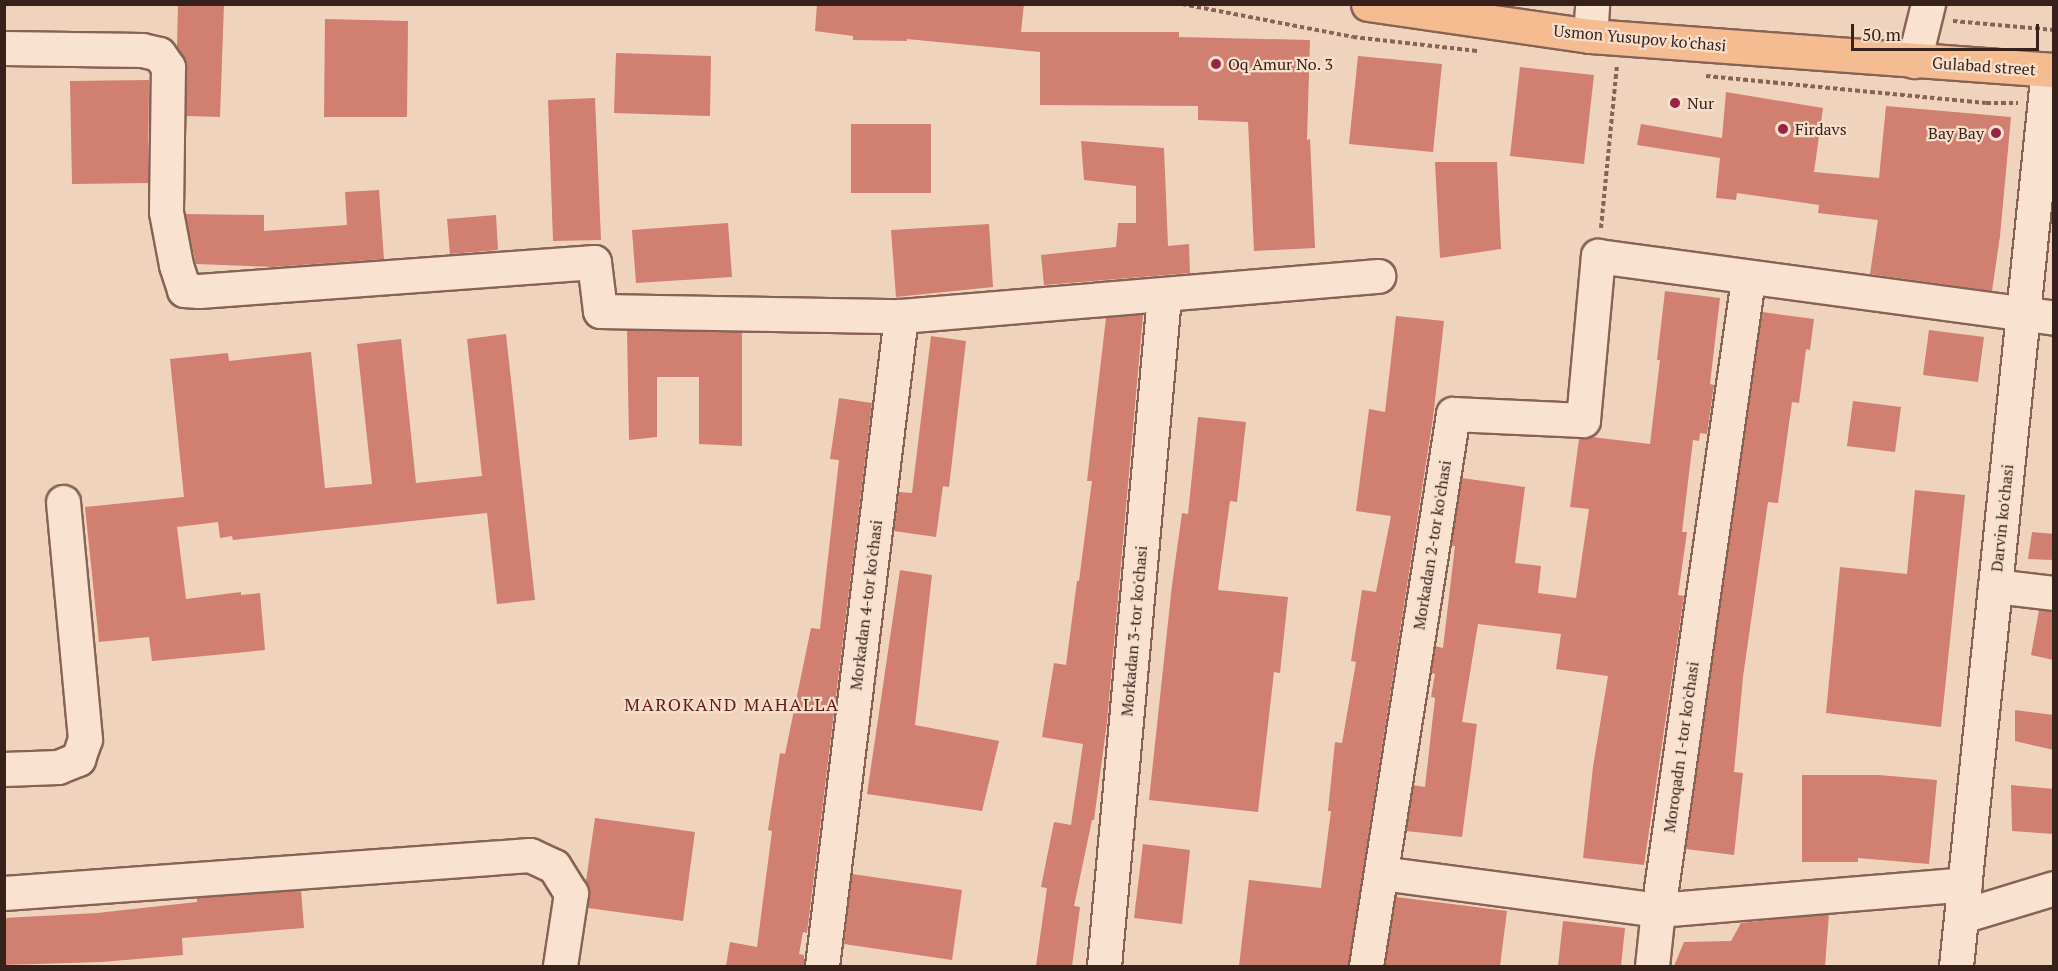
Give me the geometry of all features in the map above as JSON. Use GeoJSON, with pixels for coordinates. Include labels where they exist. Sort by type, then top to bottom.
{"type":"FeatureCollection","features":[{"type":"Feature","properties":{"kind":"main road","name":"Usmon Yusupov ko'chasi"},"geometry":{"type":"LineString","coordinates":[[1368,4],[1914,60]]}},
{"type":"Feature","properties":{"kind":"main road","name":"Gulabad street"},"geometry":{"type":"LineString","coordinates":[[1914,60],[2051,70]]}},
{"type":"Feature","properties":{"kind":"street"},"geometry":{"type":"LineString","coordinates":[[1914,60],[1926,12]]}},
{"type":"Feature","properties":{"kind":"street"},"geometry":{"type":"LineString","coordinates":[[4,48],[142,50],[159,54],[168,67],[166,212],[176,265],[184,290],[199,291],[594,262],[600,311],[901,316],[1164,296],[1378,276]]}},
{"type":"Feature","properties":{"kind":"street","name":"Darvin ko'chasi"},"geometry":{"type":"LineString","coordinates":[[1956,966],[1995,586],[2038,317],[2051,70]]}},
{"type":"Feature","properties":{"kind":"street"},"geometry":{"type":"LineString","coordinates":[[1598,256],[1748,279],[2038,317]]}},
{"type":"Feature","properties":{"kind":"street","name":"Morkadan 2-tor ko'chasi"},"geometry":{"type":"LineString","coordinates":[[1366,966],[1453,414],[1583,420],[1598,256]]}},
{"type":"Feature","properties":{"kind":"street","name":"Morоqadn 1-tor ko'chasi"},"geometry":{"type":"LineString","coordinates":[[1652,966],[1658,910],[1748,279]]}},
{"type":"Feature","properties":{"kind":"street","name":"Morkadan 3-tor ko'chasi"},"geometry":{"type":"LineString","coordinates":[[1104,966],[1164,296]]}},
{"type":"Feature","properties":{"kind":"street","name":"Morkadan 4-tor ko'chasi"},"geometry":{"type":"LineString","coordinates":[[822,966],[901,316]]}},
{"type":"Feature","properties":{"kind":"street"},"geometry":{"type":"LineString","coordinates":[[4,769],[58,767],[78,759],[85,739],[63,502]]}},
{"type":"Feature","properties":{"kind":"street"},"geometry":{"type":"LineString","coordinates":[[1995,586],[2054,593]]}},
{"type":"Feature","properties":{"kind":"street"},"geometry":{"type":"LineString","coordinates":[[4,892],[530,855],[554,866],[571,893],[560,966]]}},
{"type":"Feature","properties":{"kind":"street"},"geometry":{"type":"LineString","coordinates":[[1381,873],[1658,910],[1964,900],[2054,888]]}},
{"type":"Feature","properties":{"kind":"path"},"geometry":{"type":"LineString","coordinates":[[1926,12],[2054,30]]}},
{"type":"Feature","properties":{"kind":"path"},"geometry":{"type":"LineString","coordinates":[[1598,256],[1600,26]]}},
{"type":"Feature","properties":{"kind":"building"},"geometry":{"type":"Polygon","coordinates":[[[178,4],[224,4],[220,117],[186,116],[187,67],[177,46],[178,4]]]}},
{"type":"Feature","properties":{"kind":"building"},"geometry":{"type":"Polygon","coordinates":[[[817,4],[1024,4],[1021,32],[1179,32],[1179,37],[1310,40],[1307,140],[1310,139],[1315,248],[1254,251],[1248,122],[1198,120],[1198,106],[1040,105],[1040,52],[907,39],[907,41],[853,40],[853,36],[815,31],[817,4]]]}},
{"type":"Feature","properties":{"kind":"building"},"geometry":{"type":"Polygon","coordinates":[[[325,19],[408,21],[407,117],[324,117],[325,19]]]}},
{"type":"Feature","properties":{"kind":"building"},"geometry":{"type":"Polygon","coordinates":[[[616,53],[711,56],[710,116],[614,113],[616,53]]]}},
{"type":"Feature","properties":{"kind":"building"},"geometry":{"type":"Polygon","coordinates":[[[1358,56],[1442,64],[1433,152],[1349,144],[1358,56]]]}},
{"type":"Feature","properties":{"kind":"building"},"geometry":{"type":"Polygon","coordinates":[[[1520,67],[1594,75],[1584,164],[1510,156],[1520,67]]]}},
{"type":"Feature","properties":{"kind":"building"},"geometry":{"type":"Polygon","coordinates":[[[149,80],[148,183],[72,184],[70,81],[149,80]]]}},
{"type":"Feature","properties":{"kind":"building"},"geometry":{"type":"Polygon","coordinates":[[[1726,92],[1823,108],[1814,172],[1879,178],[1886,106],[2011,117],[2000,236],[1992,291],[1870,274],[1878,220],[1818,213],[1819,205],[1737,193],[1736,200],[1716,198],[1720,158],[1637,145],[1641,124],[1722,138],[1726,92]]]}},
{"type":"Feature","properties":{"kind":"building"},"geometry":{"type":"Polygon","coordinates":[[[595,98],[601,240],[553,241],[548,100],[595,98]]]}},
{"type":"Feature","properties":{"kind":"building"},"geometry":{"type":"Polygon","coordinates":[[[851,124],[931,124],[931,193],[851,193],[851,124]]]}},
{"type":"Feature","properties":{"kind":"building"},"geometry":{"type":"Polygon","coordinates":[[[1081,141],[1164,148],[1168,246],[1189,244],[1190,273],[1044,285],[1041,255],[1116,247],[1118,223],[1136,223],[1136,186],[1084,180],[1081,141]]]}},
{"type":"Feature","properties":{"kind":"building"},"geometry":{"type":"Polygon","coordinates":[[[1435,162],[1497,162],[1501,249],[1440,258],[1435,162]]]}},
{"type":"Feature","properties":{"kind":"building"},"geometry":{"type":"Polygon","coordinates":[[[379,190],[384,259],[273,267],[196,264],[185,214],[264,215],[264,231],[347,225],[345,192],[379,190]]]}},
{"type":"Feature","properties":{"kind":"building"},"geometry":{"type":"Polygon","coordinates":[[[496,215],[498,250],[450,254],[447,219],[496,215]]]}},
{"type":"Feature","properties":{"kind":"building"},"geometry":{"type":"Polygon","coordinates":[[[728,223],[732,277],[636,283],[632,230],[728,223]]]}},
{"type":"Feature","properties":{"kind":"building"},"geometry":{"type":"Polygon","coordinates":[[[989,224],[993,287],[896,297],[891,230],[989,224]]]}},
{"type":"Feature","properties":{"kind":"building"},"geometry":{"type":"Polygon","coordinates":[[[1665,291],[1720,298],[1710,384],[1714,385],[1707,434],[1700,433],[1699,441],[1693,440],[1682,532],[1687,532],[1678,595],[1684,596],[1644,865],[1583,858],[1593,767],[1608,676],[1556,669],[1561,634],[1478,624],[1462,722],[1477,724],[1462,837],[1406,831],[1413,785],[1425,787],[1435,698],[1431,697],[1435,674],[1431,673],[1435,646],[1443,648],[1455,546],[1451,546],[1462,478],[1525,487],[1515,563],[1541,566],[1538,593],[1576,598],[1589,509],[1570,507],[1579,439],[1592,437],[1650,444],[1665,291]]]}},
{"type":"Feature","properties":{"kind":"building"},"geometry":{"type":"Polygon","coordinates":[[[1762,312],[1814,319],[1810,350],[1806,349],[1799,403],[1792,402],[1778,503],[1768,502],[1743,677],[1734,772],[1743,773],[1734,855],[1686,849],[1762,312]]]}},
{"type":"Feature","properties":{"kind":"building"},"geometry":{"type":"Polygon","coordinates":[[[1143,315],[1107,722],[1094,820],[1092,820],[1074,906],[1080,907],[1072,966],[1036,966],[1047,888],[1041,887],[1054,822],[1071,825],[1083,744],[1042,737],[1054,663],[1066,665],[1077,581],[1079,581],[1092,481],[1087,481],[1106,318],[1143,315]]]}},
{"type":"Feature","properties":{"kind":"building"},"geometry":{"type":"Polygon","coordinates":[[[1396,316],[1444,321],[1433,418],[1348,966],[1239,966],[1249,880],[1321,888],[1331,811],[1328,811],[1335,742],[1342,743],[1356,662],[1351,661],[1362,590],[1376,592],[1391,516],[1356,511],[1369,409],[1385,412],[1396,316]]]}},
{"type":"Feature","properties":{"kind":"building"},"geometry":{"type":"Polygon","coordinates":[[[627,330],[742,332],[742,446],[699,444],[699,377],[657,377],[657,437],[629,440],[627,330]]]}},
{"type":"Feature","properties":{"kind":"building"},"geometry":{"type":"Polygon","coordinates":[[[1929,330],[1984,337],[1978,382],[1923,375],[1929,330]]]}},
{"type":"Feature","properties":{"kind":"building"},"geometry":{"type":"Polygon","coordinates":[[[506,334],[535,600],[497,604],[487,513],[233,540],[232,536],[220,538],[218,522],[177,527],[186,599],[241,592],[241,595],[260,593],[265,650],[152,661],[149,637],[99,642],[85,507],[184,497],[170,359],[228,353],[229,361],[311,352],[325,488],[372,484],[357,344],[401,339],[416,483],[482,476],[467,339],[506,334]]]}},
{"type":"Feature","properties":{"kind":"building"},"geometry":{"type":"Polygon","coordinates":[[[931,336],[966,341],[949,487],[943,486],[936,537],[894,531],[899,492],[912,493],[931,336]]]}},
{"type":"Feature","properties":{"kind":"building"},"geometry":{"type":"Polygon","coordinates":[[[839,398],[872,403],[807,933],[803,932],[799,954],[804,955],[804,966],[726,966],[730,942],[757,947],[772,831],[768,830],[780,753],[785,754],[811,628],[820,629],[839,460],[830,459],[839,398]]]}},
{"type":"Feature","properties":{"kind":"building"},"geometry":{"type":"Polygon","coordinates":[[[1853,401],[1901,407],[1895,452],[1847,446],[1853,401]]]}},
{"type":"Feature","properties":{"kind":"building"},"geometry":{"type":"Polygon","coordinates":[[[1198,417],[1246,422],[1237,502],[1230,501],[1218,590],[1288,597],[1280,673],[1274,672],[1258,812],[1149,800],[1172,585],[1182,513],[1188,514],[1198,417]]]}},
{"type":"Feature","properties":{"kind":"building"},"geometry":{"type":"Polygon","coordinates":[[[1915,490],[1965,495],[1941,727],[1826,713],[1840,567],[1907,574],[1915,490]]]}},
{"type":"Feature","properties":{"kind":"building"},"geometry":{"type":"Polygon","coordinates":[[[2032,532],[2054,534],[2054,560],[2028,559],[2032,532]]]}},
{"type":"Feature","properties":{"kind":"building"},"geometry":{"type":"Polygon","coordinates":[[[900,570],[932,575],[915,725],[999,741],[982,811],[867,794],[900,570]]]}},
{"type":"Feature","properties":{"kind":"building"},"geometry":{"type":"Polygon","coordinates":[[[2039,610],[2054,611],[2054,660],[2031,655],[2039,610]]]}},
{"type":"Feature","properties":{"kind":"building"},"geometry":{"type":"Polygon","coordinates":[[[2015,710],[2054,715],[2054,750],[2015,741],[2015,710]]]}},
{"type":"Feature","properties":{"kind":"building"},"geometry":{"type":"Polygon","coordinates":[[[1802,775],[1879,775],[1937,780],[1929,864],[1858,858],[1858,862],[1802,862],[1802,775]]]}},
{"type":"Feature","properties":{"kind":"building"},"geometry":{"type":"Polygon","coordinates":[[[2011,785],[2054,789],[2054,834],[2012,831],[2011,785]]]}},
{"type":"Feature","properties":{"kind":"building"},"geometry":{"type":"Polygon","coordinates":[[[595,818],[695,832],[683,921],[588,908],[590,895],[586,881],[595,818]]]}},
{"type":"Feature","properties":{"kind":"building"},"geometry":{"type":"Polygon","coordinates":[[[1143,844],[1190,850],[1182,924],[1134,918],[1143,844]]]}},
{"type":"Feature","properties":{"kind":"building"},"geometry":{"type":"Polygon","coordinates":[[[852,874],[962,890],[952,960],[844,944],[852,874]]]}},
{"type":"Feature","properties":{"kind":"building"},"geometry":{"type":"Polygon","coordinates":[[[301,890],[304,928],[182,938],[183,955],[102,962],[4,965],[4,918],[97,913],[197,902],[197,898],[301,890]]]}},
{"type":"Feature","properties":{"kind":"building"},"geometry":{"type":"Polygon","coordinates":[[[1396,897],[1507,911],[1500,966],[1385,966],[1396,897]]]}},
{"type":"Feature","properties":{"kind":"building"},"geometry":{"type":"Polygon","coordinates":[[[1829,914],[1825,966],[1674,966],[1684,942],[1731,941],[1741,923],[1829,914]]]}},
{"type":"Feature","properties":{"kind":"building"},"geometry":{"type":"Polygon","coordinates":[[[1563,921],[1625,928],[1621,966],[1558,966],[1563,921]]]}},
{"type":"Feature","properties":{"kind":"place","name":"Oq Amur No. 3"},"geometry":{"type":"Point","coordinates":[1216,64]}},
{"type":"Feature","properties":{"kind":"place","name":"Nur"},"geometry":{"type":"Point","coordinates":[1675,103]}},
{"type":"Feature","properties":{"kind":"place","name":"Firdavs"},"geometry":{"type":"Point","coordinates":[1783,129]}},
{"type":"Feature","properties":{"kind":"place","name":"Bay Bay"},"geometry":{"type":"Point","coordinates":[1996,133]}},
{"type":"Feature","properties":{"kind":"district","name":"MAROKAND MAHALLA"},"geometry":{"type":"Point","coordinates":[732,704]}}]}
